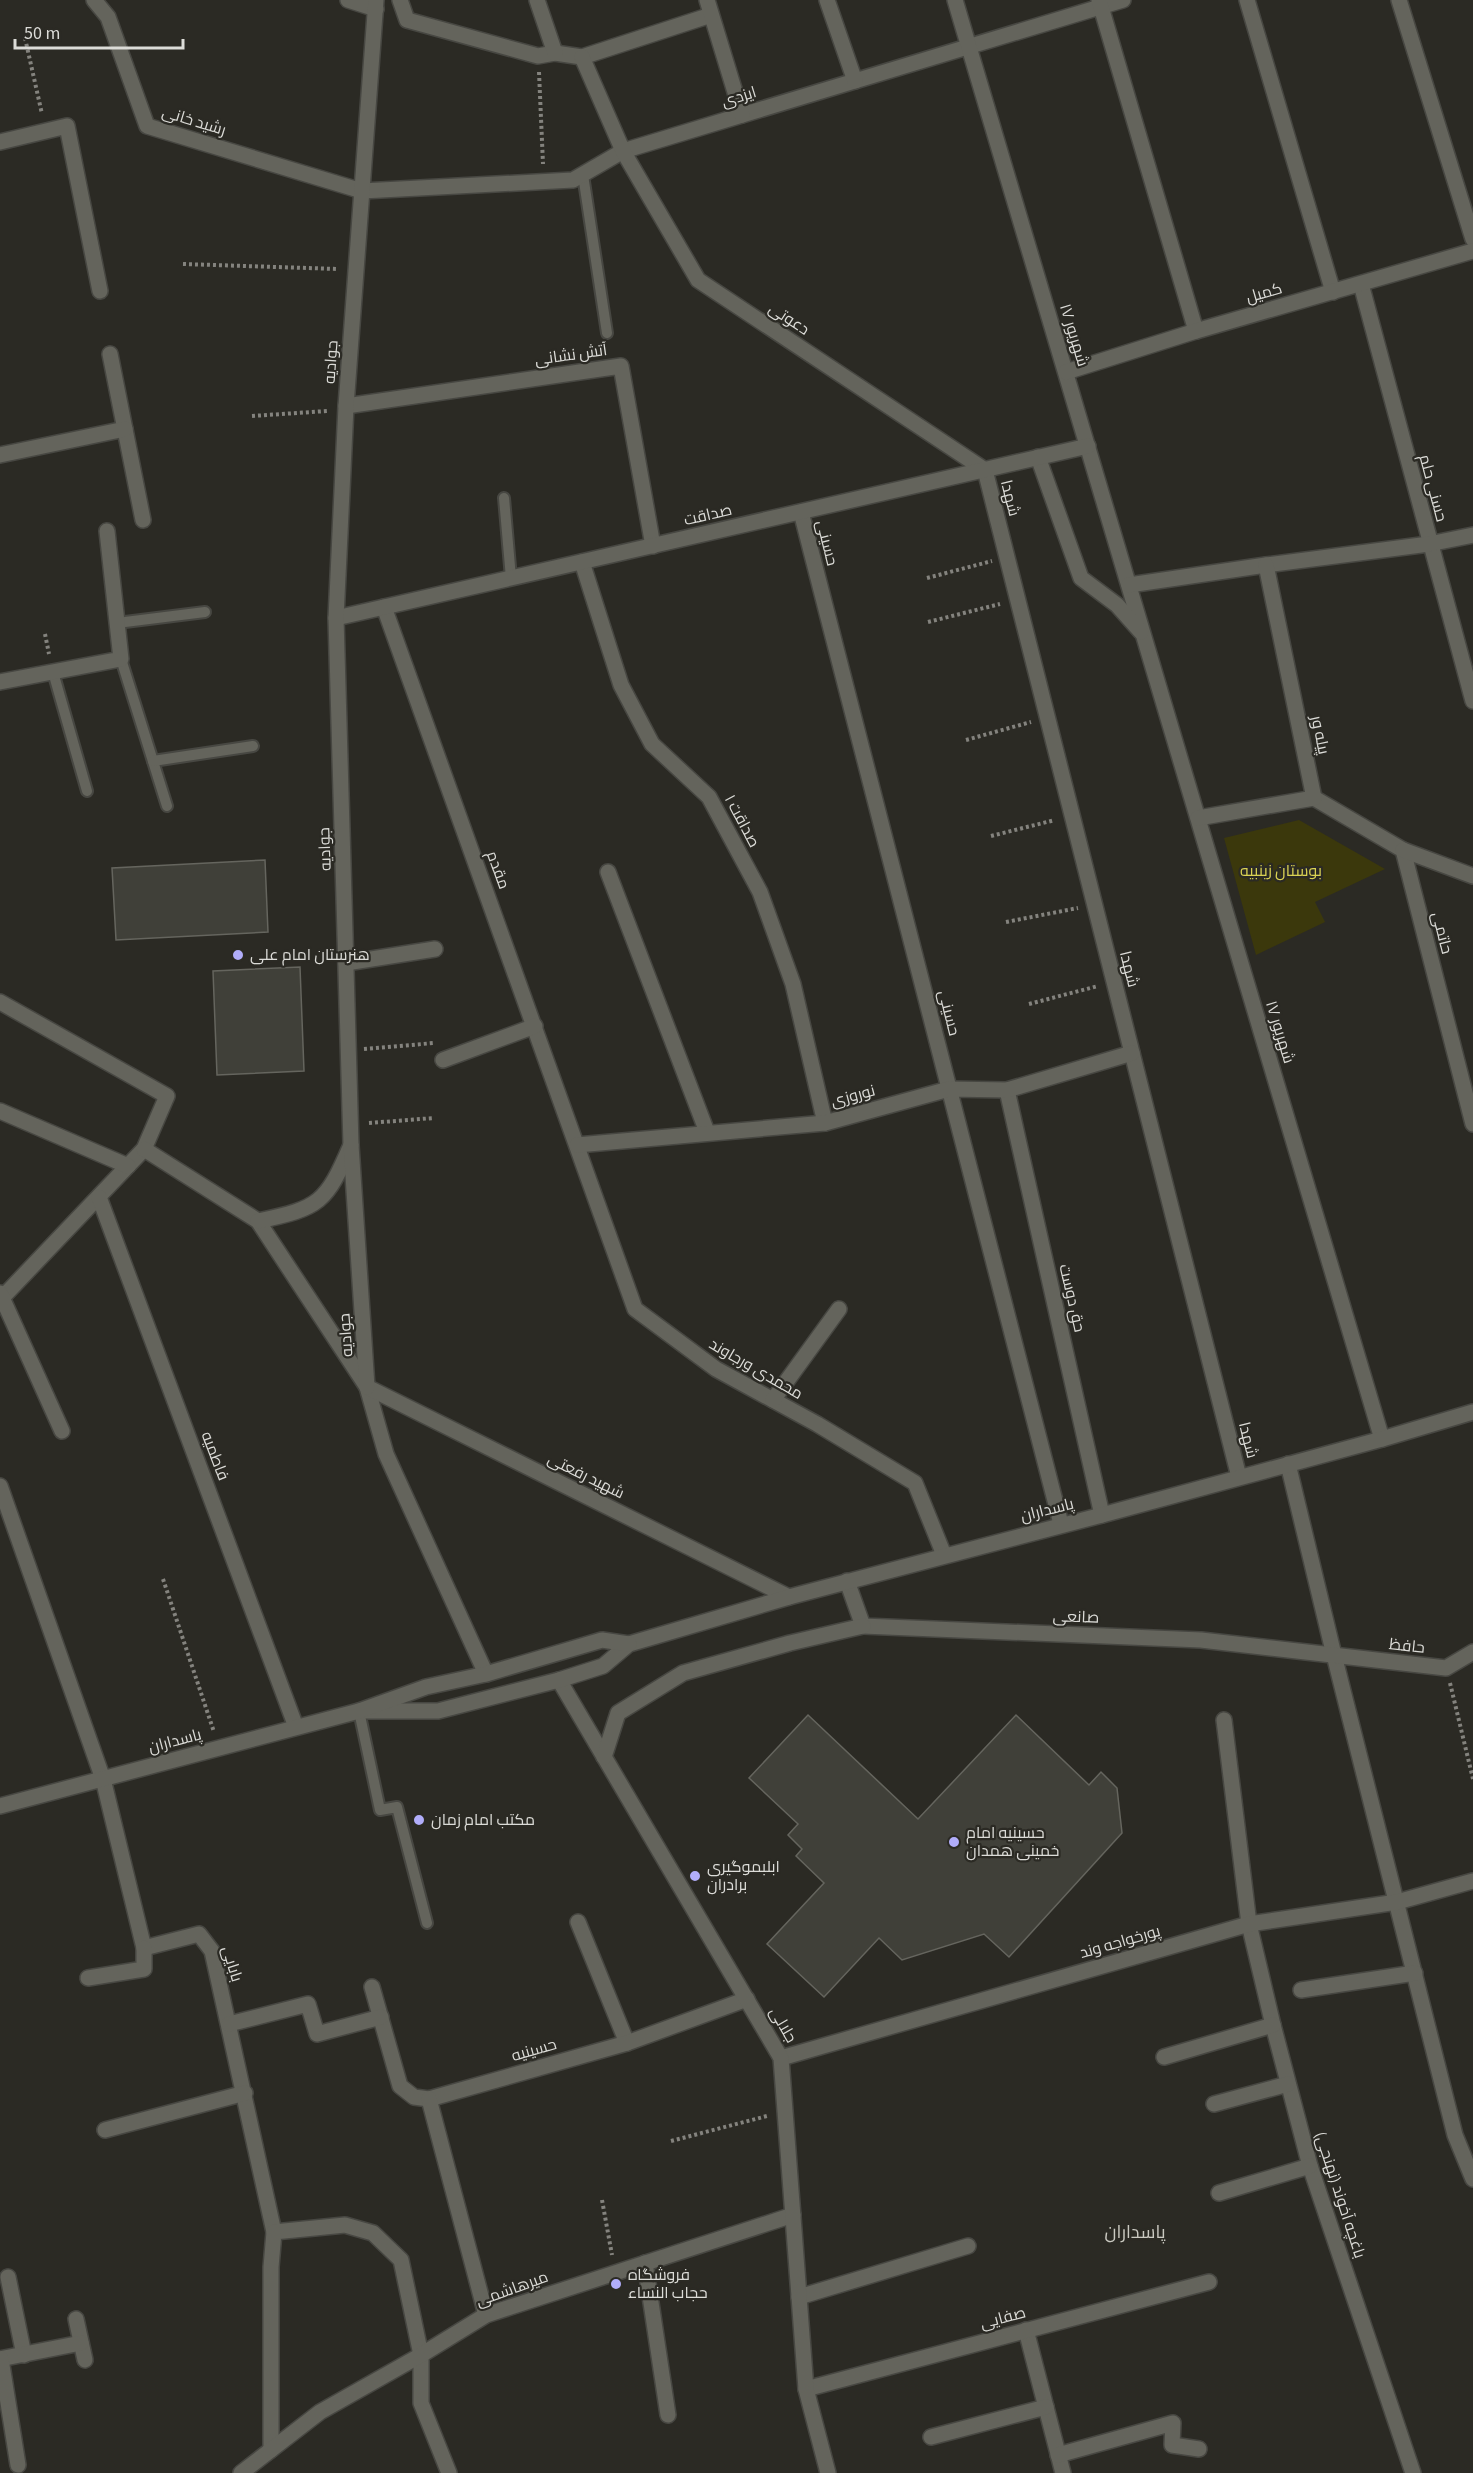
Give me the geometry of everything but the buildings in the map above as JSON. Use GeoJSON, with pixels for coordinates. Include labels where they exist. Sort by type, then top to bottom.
{"type":"FeatureCollection","features":[{"type":"Feature","properties":{"kind":"street","name":"رشید خانی"},"geometry":{"type":"LineString","coordinates":[[94,0],[108,17],[147,126],[362,191]]}},
{"type":"Feature","properties":{"kind":"street"},"geometry":{"type":"LineString","coordinates":[[348,0],[376,4]]}},
{"type":"Feature","properties":{"kind":"street"},"geometry":{"type":"LineString","coordinates":[[400,0],[407,20],[538,57],[555,53],[582,57],[709,7],[742,115]]}},
{"type":"Feature","properties":{"kind":"street"},"geometry":{"type":"LineString","coordinates":[[537,0],[555,53]]}},
{"type":"Feature","properties":{"kind":"street"},"geometry":{"type":"LineString","coordinates":[[827,0],[855,81]]}},
{"type":"Feature","properties":{"kind":"street","name":"۱۷ شهریور"},"geometry":{"type":"LineString","coordinates":[[955,0],[1382,1439]]}},
{"type":"Feature","properties":{"kind":"street","name":"ایزدی"},"geometry":{"type":"LineString","coordinates":[[362,191],[573,180],[623,151],[969,46],[1100,3],[1124,0]]}},
{"type":"Feature","properties":{"kind":"street"},"geometry":{"type":"LineString","coordinates":[[1247,0],[1333,292]]}},
{"type":"Feature","properties":{"kind":"street"},"geometry":{"type":"LineString","coordinates":[[1399,0],[1473,239]]}},
{"type":"Feature","properties":{"kind":"street"},"geometry":{"type":"LineString","coordinates":[[1100,3],[1196,331]]}},
{"type":"Feature","properties":{"kind":"street","name":"جوادیه"},"geometry":{"type":"LineString","coordinates":[[376,4],[346,408],[336,618],[351,1145],[367,1387],[386,1454],[486,1674]]}},
{"type":"Feature","properties":{"kind":"street","name":"دعوتی"},"geometry":{"type":"LineString","coordinates":[[582,57],[623,151],[698,280],[985,470]]}},
{"type":"Feature","properties":{"kind":"street"},"geometry":{"type":"LineString","coordinates":[[0,142],[67,126],[100,291]]}},
{"type":"Feature","properties":{"kind":"street","name":"کمیل"},"geometry":{"type":"LineString","coordinates":[[1066,372],[1196,331],[1473,251]]}},
{"type":"Feature","properties":{"kind":"street","name":"حسنی حلم"},"geometry":{"type":"LineString","coordinates":[[1360,284],[1473,701]]}},
{"type":"Feature","properties":{"kind":"street"},"geometry":{"type":"LineString","coordinates":[[110,354],[143,520]]}},
{"type":"Feature","properties":{"kind":"street","name":"آتش نشانی"},"geometry":{"type":"LineString","coordinates":[[346,408],[621,366],[653,546]]}},
{"type":"Feature","properties":{"kind":"street"},"geometry":{"type":"LineString","coordinates":[[0,455],[125,429]]}},
{"type":"Feature","properties":{"kind":"street","name":"صداقت"},"geometry":{"type":"LineString","coordinates":[[336,618],[1088,446]]}},
{"type":"Feature","properties":{"kind":"street","name":"۱۷ شهریور"},"geometry":{"type":"LineString","coordinates":[[1038,457],[1081,578],[1117,605],[1143,634]]}},
{"type":"Feature","properties":{"kind":"street","name":"شهدا"},"geometry":{"type":"LineString","coordinates":[[985,470],[1239,1477]]}},
{"type":"Feature","properties":{"kind":"street","name":"حسینی"},"geometry":{"type":"LineString","coordinates":[[801,512],[1061,1524]]}},
{"type":"Feature","properties":{"kind":"street"},"geometry":{"type":"LineString","coordinates":[[0,682],[121,659],[107,531]]}},
{"type":"Feature","properties":{"kind":"street"},"geometry":{"type":"LineString","coordinates":[[1129,585],[1429,544],[1473,535]]}},
{"type":"Feature","properties":{"kind":"street","name":"صداقت ۱"},"geometry":{"type":"LineString","coordinates":[[582,562],[621,685],[652,744],[709,797],[760,892],[793,984],[825,1123]]}},
{"type":"Feature","properties":{"kind":"street","name":"پیله ور"},"geometry":{"type":"LineString","coordinates":[[1266,565],[1314,798]]}},
{"type":"Feature","properties":{"kind":"street","name":"مقدم"},"geometry":{"type":"LineString","coordinates":[[384,608],[577,1145]]}},
{"type":"Feature","properties":{"kind":"street"},"geometry":{"type":"LineString","coordinates":[[1198,818],[1314,798],[1402,850],[1473,876]]}},
{"type":"Feature","properties":{"kind":"street","name":"حاتمی"},"geometry":{"type":"LineString","coordinates":[[1402,850],[1473,1124]]}},
{"type":"Feature","properties":{"kind":"street"},"geometry":{"type":"LineString","coordinates":[[608,872],[707,1132]]}},
{"type":"Feature","properties":{"kind":"street"},"geometry":{"type":"LineString","coordinates":[[346,963],[435,949]]}},
{"type":"Feature","properties":{"kind":"street"},"geometry":{"type":"LineString","coordinates":[[0,1002],[167,1096],[144,1149],[1,1296],[62,1431]]}},
{"type":"Feature","properties":{"kind":"street"},"geometry":{"type":"LineString","coordinates":[[443,1060],[535,1026]]}},
{"type":"Feature","properties":{"kind":"street","name":"نوروزی"},"geometry":{"type":"LineString","coordinates":[[577,1145],[825,1123],[950,1089],[1007,1090],[1132,1053]]}},
{"type":"Feature","properties":{"kind":"street","name":"حق دوست"},"geometry":{"type":"LineString","coordinates":[[1007,1090],[1102,1515]]}},
{"type":"Feature","properties":{"kind":"street"},"geometry":{"type":"LineString","coordinates":[[0,1111],[128,1166]]}},
{"type":"Feature","properties":{"kind":"street"},"geometry":{"type":"LineString","coordinates":[[258,1221],[293,1213],[319,1202],[335,1180],[351,1145]]}},
{"type":"Feature","properties":{"kind":"street","name":"محمدی ورجاوند"},"geometry":{"type":"LineString","coordinates":[[577,1145],[635,1309],[716,1369],[915,1483],[944,1555]]}},
{"type":"Feature","properties":{"kind":"street"},"geometry":{"type":"LineString","coordinates":[[144,1149],[258,1221],[367,1387]]}},
{"type":"Feature","properties":{"kind":"street","name":"فاطمیه"},"geometry":{"type":"LineString","coordinates":[[99,1197],[296,1728]]}},
{"type":"Feature","properties":{"kind":"street"},"geometry":{"type":"LineString","coordinates":[[773,1400],[839,1309]]}},
{"type":"Feature","properties":{"kind":"street","name":"شهید رفعتی"},"geometry":{"type":"LineString","coordinates":[[367,1387],[789,1596]]}},
{"type":"Feature","properties":{"kind":"street","name":"پاسداران"},"geometry":{"type":"LineString","coordinates":[[358,1711],[438,1711],[559,1680],[603,1666],[629,1644],[789,1596],[1102,1515],[1473,1412]]}},
{"type":"Feature","properties":{"kind":"street"},"geometry":{"type":"LineString","coordinates":[[1288,1464],[1455,2135],[1473,2179]]}},
{"type":"Feature","properties":{"kind":"street"},"geometry":{"type":"LineString","coordinates":[[0,1485],[103,1779],[144,1948],[144,1969],[88,1978]]}},
{"type":"Feature","properties":{"kind":"street"},"geometry":{"type":"LineString","coordinates":[[847,1581],[863,1626]]}},
{"type":"Feature","properties":{"kind":"street","name":"صانعی"},"geometry":{"type":"LineString","coordinates":[[604,1757],[618,1713],[683,1673],[790,1643],[863,1626],[1201,1640],[1334,1655]]}},
{"type":"Feature","properties":{"kind":"street","name":"پاسداران"},"geometry":{"type":"LineString","coordinates":[[0,1806],[358,1711],[426,1687],[486,1674],[602,1640],[629,1644]]}},
{"type":"Feature","properties":{"kind":"street","name":"حافظ"},"geometry":{"type":"LineString","coordinates":[[1334,1655],[1446,1668],[1473,1652]]}},
{"type":"Feature","properties":{"kind":"street","name":"جلالی"},"geometry":{"type":"LineString","coordinates":[[559,1680],[781,2058],[806,2389],[828,2473]]}},
{"type":"Feature","properties":{"kind":"street","name":"باغچه آخوند (نهنجی)"},"geometry":{"type":"LineString","coordinates":[[1224,1720],[1249,1924],[1272,2025],[1310,2166],[1413,2473]]}},
{"type":"Feature","properties":{"kind":"street","name":"پورخواجه وند"},"geometry":{"type":"LineString","coordinates":[[781,2058],[1249,1924],[1397,1902],[1473,1881]]}},
{"type":"Feature","properties":{"kind":"street"},"geometry":{"type":"LineString","coordinates":[[578,1922],[627,2043]]}},
{"type":"Feature","properties":{"kind":"street","name":"بابایی"},"geometry":{"type":"LineString","coordinates":[[144,1948],[199,1934],[212,1951],[274,2232],[271,2267],[271,2450]]}},
{"type":"Feature","properties":{"kind":"street"},"geometry":{"type":"LineString","coordinates":[[1301,1990],[1415,1973]]}},
{"type":"Feature","properties":{"kind":"street"},"geometry":{"type":"LineString","coordinates":[[372,1987],[400,2086],[414,2097],[429,2099],[486,2315]]}},
{"type":"Feature","properties":{"kind":"street","name":"حسینیه"},"geometry":{"type":"LineString","coordinates":[[429,2099],[627,2043],[747,1999]]}},
{"type":"Feature","properties":{"kind":"street"},"geometry":{"type":"LineString","coordinates":[[229,2024],[308,2004],[317,2034],[381,2017]]}},
{"type":"Feature","properties":{"kind":"street"},"geometry":{"type":"LineString","coordinates":[[1164,2057],[1272,2025]]}},
{"type":"Feature","properties":{"kind":"street"},"geometry":{"type":"LineString","coordinates":[[1214,2104],[1288,2084]]}},
{"type":"Feature","properties":{"kind":"street"},"geometry":{"type":"LineString","coordinates":[[105,2130],[245,2093]]}},
{"type":"Feature","properties":{"kind":"street"},"geometry":{"type":"LineString","coordinates":[[1219,2193],[1310,2166]]}},
{"type":"Feature","properties":{"kind":"street","name":"میرهاشمی"},"geometry":{"type":"LineString","coordinates":[[241,2473],[320,2412],[486,2315],[793,2215]]}},
{"type":"Feature","properties":{"kind":"street"},"geometry":{"type":"LineString","coordinates":[[274,2232],[345,2225],[373,2233],[401,2260],[421,2355],[421,2403],[449,2473]]}},
{"type":"Feature","properties":{"kind":"street"},"geometry":{"type":"LineString","coordinates":[[799,2297],[968,2246]]}},
{"type":"Feature","properties":{"kind":"street"},"geometry":{"type":"LineString","coordinates":[[645,2263],[668,2415]]}},
{"type":"Feature","properties":{"kind":"street"},"geometry":{"type":"LineString","coordinates":[[8,2277],[24,2355]]}},
{"type":"Feature","properties":{"kind":"street","name":"صفایی"},"geometry":{"type":"LineString","coordinates":[[806,2389],[1209,2282]]}},
{"type":"Feature","properties":{"kind":"street"},"geometry":{"type":"LineString","coordinates":[[76,2319],[85,2360]]}},
{"type":"Feature","properties":{"kind":"street"},"geometry":{"type":"LineString","coordinates":[[1026,2330],[1063,2473]]}},
{"type":"Feature","properties":{"kind":"street"},"geometry":{"type":"LineString","coordinates":[[18,2465],[1,2359],[81,2343]]}},
{"type":"Feature","properties":{"kind":"street"},"geometry":{"type":"LineString","coordinates":[[931,2437],[1046,2407]]}},
{"type":"Feature","properties":{"kind":"street"},"geometry":{"type":"LineString","coordinates":[[1058,2455],[1173,2423],[1172,2445],[1199,2449]]}},
{"type":"Feature","properties":{"kind":"lane"},"geometry":{"type":"LineString","coordinates":[[583,175],[607,333]]}},
{"type":"Feature","properties":{"kind":"lane"},"geometry":{"type":"LineString","coordinates":[[504,498],[511,578]]}},
{"type":"Feature","properties":{"kind":"lane"},"geometry":{"type":"LineString","coordinates":[[117,623],[205,612]]}},
{"type":"Feature","properties":{"kind":"lane"},"geometry":{"type":"LineString","coordinates":[[121,659],[167,806]]}},
{"type":"Feature","properties":{"kind":"lane"},"geometry":{"type":"LineString","coordinates":[[53,672],[87,791]]}},
{"type":"Feature","properties":{"kind":"lane"},"geometry":{"type":"LineString","coordinates":[[153,761],[253,746]]}},
{"type":"Feature","properties":{"kind":"lane"},"geometry":{"type":"LineString","coordinates":[[358,1711],[380,1810],[397,1807],[427,1923]]}},
{"type":"Feature","properties":{"kind":"path"},"geometry":{"type":"LineString","coordinates":[[25,39],[46,131]]}},
{"type":"Feature","properties":{"kind":"path"},"geometry":{"type":"LineString","coordinates":[[538,57],[544,182]]}},
{"type":"Feature","properties":{"kind":"path"},"geometry":{"type":"LineString","coordinates":[[183,264],[356,269]]}},
{"type":"Feature","properties":{"kind":"path"},"geometry":{"type":"LineString","coordinates":[[252,416],[346,408]]}},
{"type":"Feature","properties":{"kind":"path"},"geometry":{"type":"LineString","coordinates":[[927,578],[1007,558]]}},
{"type":"Feature","properties":{"kind":"path"},"geometry":{"type":"LineString","coordinates":[[928,622],[1018,600]]}},
{"type":"Feature","properties":{"kind":"path"},"geometry":{"type":"LineString","coordinates":[[966,740],[1047,718]]}},
{"type":"Feature","properties":{"kind":"path"},"geometry":{"type":"LineString","coordinates":[[991,836],[1072,816]]}},
{"type":"Feature","properties":{"kind":"path"},"geometry":{"type":"LineString","coordinates":[[1006,922],[1095,904]]}},
{"type":"Feature","properties":{"kind":"path"},"geometry":{"type":"LineString","coordinates":[[1029,1004],[1114,982]]}},
{"type":"Feature","properties":{"kind":"path"},"geometry":{"type":"LineString","coordinates":[[348,1050],[436,1043]]}},
{"type":"Feature","properties":{"kind":"path"},"geometry":{"type":"LineString","coordinates":[[350,1124],[434,1118]]}},
{"type":"Feature","properties":{"kind":"path"},"geometry":{"type":"LineString","coordinates":[[163,1579],[219,1748]]}},
{"type":"Feature","properties":{"kind":"path"},"geometry":{"type":"LineString","coordinates":[[1446,1668],[1473,1779]]}},
{"type":"Feature","properties":{"kind":"path"},"geometry":{"type":"LineString","coordinates":[[671,2141],[785,2111]]}},
{"type":"Feature","properties":{"kind":"path"},"geometry":{"type":"LineString","coordinates":[[602,2200],[615,2273]]}},
{"type":"Feature","properties":{"kind":"green space","name":"بوستان زینبیه"},"geometry":{"type":"Polygon","coordinates":[[[1299,820],[1385,869],[1315,902],[1325,922],[1256,955],[1224,838],[1299,820]]]}},
{"type":"Feature","properties":{"kind":"place","name":"هنرستان امام علی"},"geometry":{"type":"Point","coordinates":[238,955]}},
{"type":"Feature","properties":{"kind":"place","name":"مکتب امام زمان"},"geometry":{"type":"Point","coordinates":[419,1820]}},
{"type":"Feature","properties":{"kind":"place","name":"حسینیه امام خمینی همدان"},"geometry":{"type":"Point","coordinates":[954,1842]}},
{"type":"Feature","properties":{"kind":"place","name":"ابلبموگیری برادران"},"geometry":{"type":"Point","coordinates":[695,1876]}},
{"type":"Feature","properties":{"kind":"place","name":"فروشگاه حجاب النساء"},"geometry":{"type":"Point","coordinates":[616,2284]}},
{"type":"Feature","properties":{"kind":"district","name":"پاسداران"},"geometry":{"type":"Point","coordinates":[1135,2232]}}]}
